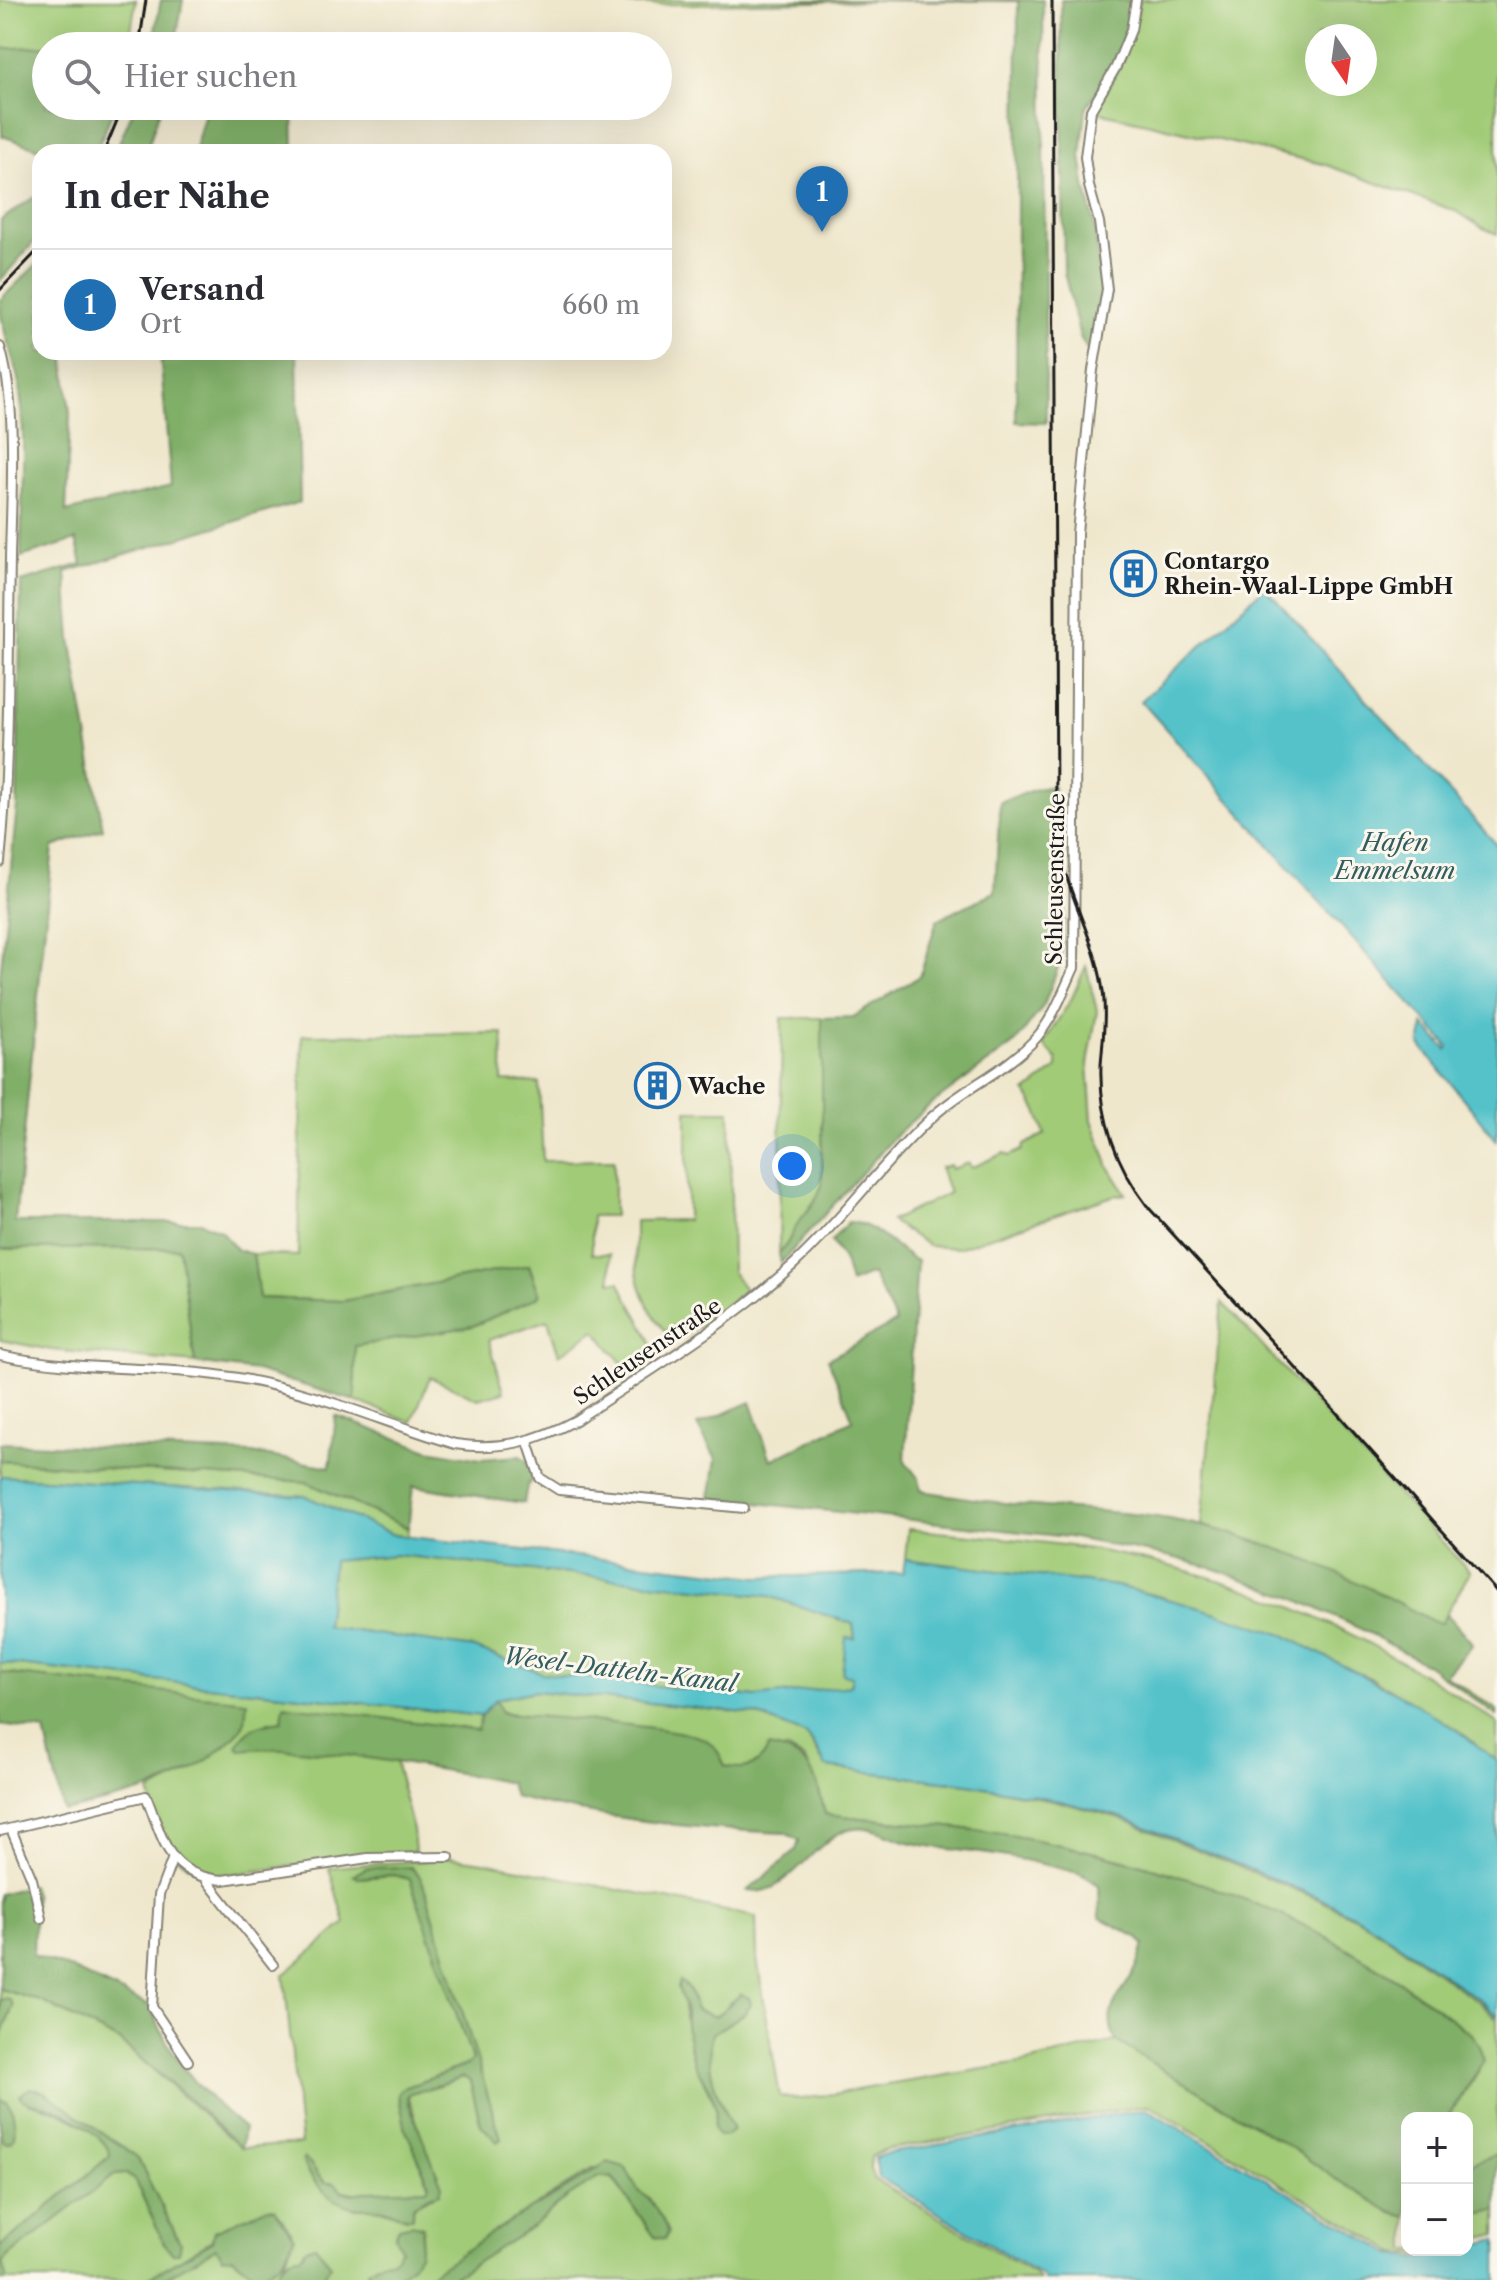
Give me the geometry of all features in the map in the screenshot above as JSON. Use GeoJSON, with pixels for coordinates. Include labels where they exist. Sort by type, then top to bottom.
{"type":"FeatureCollection","features":[{"type":"Feature","properties":{"kind":"street","name":"Schleusenstraße"},"geometry":{"type":"LineString","coordinates":[[0,1355],[234,1378],[280,1386],[455,1444],[480,1448],[528,1442],[576,1420],[727,1318],[776,1280],[840,1220],[890,1157],[934,1115],[1020,1053],[1037,1037],[1052,1017],[1074,968],[1077,533],[1093,370],[1107,289],[1099,222],[1085,157],[1091,110],[1116,67],[1131,30],[1136,0]]}},
{"type":"Feature","properties":{"kind":"street"},"geometry":{"type":"LineString","coordinates":[[0,347],[10,398],[11,526],[6,787],[0,862]]}},
{"type":"Feature","properties":{"kind":"street"},"geometry":{"type":"LineString","coordinates":[[0,529],[11,526]]}},
{"type":"Feature","properties":{"kind":"street"},"geometry":{"type":"LineString","coordinates":[[528,1442],[540,1478],[559,1490],[744,1508]]}},
{"type":"Feature","properties":{"kind":"street"},"geometry":{"type":"LineString","coordinates":[[0,1831],[146,1796],[172,1860],[205,1878],[223,1880],[368,1858],[449,1857]]}},
{"type":"Feature","properties":{"kind":"street"},"geometry":{"type":"LineString","coordinates":[[11,1829],[32,1879],[41,1918]]}},
{"type":"Feature","properties":{"kind":"street"},"geometry":{"type":"LineString","coordinates":[[172,1860],[159,1895],[152,2007],[188,2061]]}},
{"type":"Feature","properties":{"kind":"street"},"geometry":{"type":"LineString","coordinates":[[205,1878],[273,1965]]}},
{"type":"Feature","properties":{"kind":"green space"},"geometry":{"type":"Polygon","coordinates":[[[0,0],[136,0],[131,32],[32,32],[32,48],[0,49],[0,0]]]}},
{"type":"Feature","properties":{"kind":"green space"},"geometry":{"type":"Polygon","coordinates":[[[161,0],[183,0],[177,32],[155,32],[161,0]]]}},
{"type":"Feature","properties":{"kind":"green space"},"geometry":{"type":"Polygon","coordinates":[[[627,0],[870,0],[870,1],[627,5],[627,0]]]}},
{"type":"Feature","properties":{"kind":"green space"},"geometry":{"type":"Polygon","coordinates":[[[870,0],[1043,0],[1046,423],[1016,422],[1018,1],[870,0]]]}},
{"type":"Feature","properties":{"kind":"green space"},"geometry":{"type":"Polygon","coordinates":[[[1061,0],[1132,0],[1127,29],[1112,66],[1086,109],[1081,156],[1094,222],[1102,289],[1089,353],[1080,337],[1064,272],[1061,0]]]}},
{"type":"Feature","properties":{"kind":"green space"},"geometry":{"type":"Polygon","coordinates":[[[1140,0],[1497,0],[1497,234],[1458,212],[1323,164],[1094,111],[1123,58],[1140,0]]]}},
{"type":"Feature","properties":{"kind":"green space"},"geometry":{"type":"Polygon","coordinates":[[[32,47],[32,120],[109,120],[99,144],[32,144],[32,146],[2,136],[0,49],[32,47]]]}},
{"type":"Feature","properties":{"kind":"green space"},"geometry":{"type":"Polygon","coordinates":[[[129,120],[157,120],[149,144],[118,144],[129,120]]]}},
{"type":"Feature","properties":{"kind":"green space"},"geometry":{"type":"Polygon","coordinates":[[[203,120],[293,120],[294,144],[196,144],[203,120]]]}},
{"type":"Feature","properties":{"kind":"green space"},"geometry":{"type":"Polygon","coordinates":[[[32,199],[32,244],[0,281],[1,220],[32,199]]]}},
{"type":"Feature","properties":{"kind":"green space"},"geometry":{"type":"Polygon","coordinates":[[[32,269],[32,360],[65,360],[70,414],[66,512],[171,487],[161,360],[297,360],[300,502],[66,572],[71,639],[103,829],[53,847],[15,1222],[201,1222],[221,1231],[237,1250],[253,1254],[259,1298],[343,1301],[529,1265],[540,1296],[473,1326],[355,1346],[355,1401],[256,1371],[195,1363],[179,1248],[0,1249],[0,978],[17,806],[21,582],[82,564],[76,540],[21,557],[21,405],[0,300],[32,269]]]}},
{"type":"Feature","properties":{"kind":"green space"},"geometry":{"type":"Polygon","coordinates":[[[1053,786],[1056,854],[1067,895],[1061,960],[1044,1005],[1016,1042],[929,1106],[898,1133],[781,1263],[779,1254],[822,1185],[822,1018],[853,1017],[920,976],[937,920],[995,892],[1000,802],[1053,786]]]}},
{"type":"Feature","properties":{"kind":"green space"},"geometry":{"type":"Polygon","coordinates":[[[1086,966],[1097,1011],[1088,1064],[1092,1120],[1109,1167],[1126,1194],[958,1248],[929,1246],[891,1221],[949,1193],[940,1168],[950,1165],[952,1169],[969,1163],[971,1168],[1005,1153],[1009,1156],[1045,1134],[1026,1092],[1057,1068],[1057,1060],[1043,1044],[1072,998],[1086,966]]]}},
{"type":"Feature","properties":{"kind":"green space"},"geometry":{"type":"Polygon","coordinates":[[[782,1018],[822,1018],[822,1185],[779,1254],[782,1018]]]}},
{"type":"Feature","properties":{"kind":"green space"},"geometry":{"type":"Polygon","coordinates":[[[503,1033],[502,1081],[539,1083],[543,1161],[614,1160],[614,1216],[592,1216],[592,1254],[610,1254],[611,1282],[620,1282],[650,1339],[653,1355],[629,1372],[595,1330],[559,1355],[548,1320],[489,1340],[504,1392],[478,1399],[430,1377],[412,1422],[355,1401],[355,1346],[473,1326],[540,1296],[529,1265],[343,1301],[259,1298],[253,1254],[298,1256],[302,1035],[503,1033]]]}},
{"type":"Feature","properties":{"kind":"green space"},"geometry":{"type":"Polygon","coordinates":[[[687,1111],[730,1111],[732,1271],[746,1291],[685,1336],[677,1338],[661,1327],[639,1282],[635,1221],[687,1220],[687,1111]]]}},
{"type":"Feature","properties":{"kind":"green space"},"geometry":{"type":"Polygon","coordinates":[[[848,1222],[867,1226],[917,1261],[905,1461],[919,1479],[921,1489],[995,1502],[1125,1513],[1202,1526],[1263,1543],[1321,1566],[1434,1622],[1441,1623],[1447,1614],[1473,1644],[1445,1675],[1497,1710],[1497,1716],[1426,1664],[1365,1631],[1294,1598],[1172,1557],[1068,1537],[710,1498],[716,1459],[697,1425],[751,1402],[771,1460],[853,1420],[828,1359],[896,1322],[872,1274],[850,1283],[844,1261],[831,1241],[848,1222]]]}},
{"type":"Feature","properties":{"kind":"green space"},"geometry":{"type":"Polygon","coordinates":[[[179,1248],[195,1363],[51,1350],[0,1340],[0,1249],[179,1248]]]}},
{"type":"Feature","properties":{"kind":"green space"},"geometry":{"type":"Polygon","coordinates":[[[1222,1302],[1470,1572],[1441,1623],[1320,1567],[1201,1525],[1222,1302]]]}},
{"type":"Feature","properties":{"kind":"green space"},"geometry":{"type":"Polygon","coordinates":[[[336,1416],[428,1450],[481,1459],[520,1456],[526,1460],[534,1477],[527,1486],[524,1503],[413,1486],[408,1528],[306,1482],[0,1461],[0,1443],[252,1453],[330,1467],[336,1416]]]}},
{"type":"Feature","properties":{"kind":"green space"},"geometry":{"type":"Polygon","coordinates":[[[0,1461],[306,1482],[408,1528],[407,1537],[394,1535],[305,1496],[0,1476],[0,1461]]]}},
{"type":"Feature","properties":{"kind":"green space"},"geometry":{"type":"Polygon","coordinates":[[[908,1529],[1106,1552],[1212,1578],[1262,1595],[1359,1638],[1406,1664],[1497,1723],[1497,1761],[1459,1731],[1373,1679],[1162,1597],[1117,1586],[905,1559],[908,1529]]]}},
{"type":"Feature","properties":{"kind":"green space"},"geometry":{"type":"Polygon","coordinates":[[[396,1555],[769,1596],[853,1624],[855,1639],[847,1637],[843,1674],[852,1676],[850,1687],[756,1697],[542,1673],[474,1648],[326,1627],[333,1561],[396,1555]]]}},
{"type":"Feature","properties":{"kind":"green space"},"geometry":{"type":"Polygon","coordinates":[[[0,1663],[481,1716],[478,1730],[268,1722],[240,1749],[298,1749],[395,1761],[413,1830],[415,1852],[226,1875],[207,1873],[193,1868],[172,1850],[149,1792],[190,1772],[227,1744],[247,1702],[0,1673],[0,1663]]]}},
{"type":"Feature","properties":{"kind":"green space"},"geometry":{"type":"Polygon","coordinates":[[[0,1673],[247,1701],[245,1720],[229,1742],[204,1762],[167,1783],[63,1811],[45,1731],[0,1725],[0,1673]]]}},
{"type":"Feature","properties":{"kind":"green space"},"geometry":{"type":"Polygon","coordinates":[[[535,1691],[754,1714],[807,1735],[826,1767],[968,1784],[1053,1800],[1120,1818],[1320,1900],[1368,1924],[1479,2002],[1497,2019],[1497,2154],[1473,2164],[1473,2112],[1451,2112],[1479,2071],[1471,2034],[1390,1975],[1271,1910],[1169,1873],[1030,1839],[825,1814],[818,1786],[804,1759],[787,1749],[738,1770],[725,1766],[718,1752],[708,1744],[681,1733],[501,1712],[496,1699],[535,1691]]]}},
{"type":"Feature","properties":{"kind":"green space"},"geometry":{"type":"Polygon","coordinates":[[[496,1699],[501,1712],[506,1714],[673,1731],[708,1741],[725,1766],[732,1767],[757,1763],[768,1747],[782,1750],[803,1761],[809,1768],[825,1814],[954,1827],[1031,1839],[1135,1863],[1205,1885],[1325,1936],[1390,1975],[1471,2034],[1484,2061],[1451,2112],[1401,2112],[1401,2215],[1333,2177],[1292,2148],[1116,2041],[1110,2020],[1112,2011],[1144,1945],[1137,1937],[1100,1918],[1099,1885],[1081,1874],[1005,1857],[921,1845],[856,1828],[836,1835],[823,1844],[775,1886],[762,1891],[748,1891],[796,1850],[799,1840],[785,1833],[683,1826],[581,1811],[514,1797],[510,1783],[407,1764],[306,1751],[240,1750],[237,1747],[244,1735],[255,1728],[282,1721],[284,1705],[477,1730],[481,1716],[496,1699]]]}},
{"type":"Feature","properties":{"kind":"green space"},"geometry":{"type":"Polygon","coordinates":[[[449,1857],[756,1917],[757,1959],[780,2097],[802,2099],[1032,2061],[1116,2041],[1292,2148],[1333,2177],[1401,2215],[1401,2254],[1149,2105],[884,2150],[871,2157],[870,2168],[874,2179],[1036,2275],[1039,2280],[448,2280],[528,2230],[566,2198],[600,2176],[612,2178],[655,2237],[663,2221],[648,2197],[639,2192],[625,2167],[594,2168],[421,2280],[392,2280],[411,2266],[395,2236],[401,2249],[393,2261],[368,2270],[366,2280],[161,2280],[216,2248],[257,2276],[286,2259],[294,2238],[272,2208],[214,2231],[212,2240],[145,2280],[7,2280],[2,2264],[9,2256],[114,2174],[125,2173],[135,2181],[165,2244],[180,2243],[137,2157],[38,2089],[29,2104],[58,2112],[82,2124],[101,2137],[110,2156],[0,2247],[0,2135],[4,2142],[12,2141],[11,2107],[0,2100],[0,2041],[13,2006],[1,2000],[0,2008],[0,1989],[43,2002],[120,2041],[241,2148],[301,2144],[284,1975],[345,1923],[329,1868],[449,1857]],[[411,1867],[358,1878],[393,1875],[410,1879],[472,2061],[402,2089],[422,2169],[429,2184],[427,2189],[378,2193],[346,2191],[332,2186],[320,2177],[310,2163],[303,2161],[314,2181],[354,2208],[378,2208],[406,2218],[420,2202],[440,2193],[408,2095],[463,2077],[470,2081],[481,2125],[501,2139],[420,1877],[411,1867]],[[679,1987],[690,2044],[704,2083],[733,2130],[714,2083],[710,2046],[712,2034],[744,2014],[751,2005],[749,1998],[730,2002],[715,2017],[696,2010],[689,1988],[679,1987]]]}},
{"type":"Feature","properties":{"kind":"green space"},"geometry":{"type":"Polygon","coordinates":[[[411,1867],[420,1877],[427,1895],[501,2139],[497,2142],[481,2125],[470,2081],[463,2077],[408,2095],[442,2186],[440,2193],[413,2206],[413,2218],[383,2209],[352,2207],[335,2200],[316,2183],[303,2161],[304,2158],[307,2160],[325,2183],[335,2183],[342,2191],[352,2194],[427,2189],[429,2184],[406,2130],[398,2094],[401,2089],[467,2065],[472,2060],[410,1879],[393,1875],[358,1878],[353,1875],[366,1868],[411,1867]]]}},
{"type":"Feature","properties":{"kind":"green space"},"geometry":{"type":"Polygon","coordinates":[[[31,1885],[35,1897],[33,1955],[69,1968],[152,2007],[177,2059],[201,2089],[244,2128],[241,2148],[120,2041],[43,2002],[0,1989],[0,1894],[31,1885]]]}},
{"type":"Feature","properties":{"kind":"green space"},"geometry":{"type":"Polygon","coordinates":[[[680,1981],[689,1988],[696,2010],[715,2017],[741,1994],[749,1998],[751,2005],[745,2013],[712,2034],[710,2046],[714,2083],[733,2130],[727,2136],[719,2136],[714,2129],[716,2109],[712,2095],[694,2063],[686,2029],[686,2012],[678,1987],[680,1981]]]}},
{"type":"Feature","properties":{"kind":"green space"},"geometry":{"type":"Polygon","coordinates":[[[7,1998],[13,2006],[0,2041],[1,2000],[7,1998]]]}},
{"type":"Feature","properties":{"kind":"green space"},"geometry":{"type":"Polygon","coordinates":[[[30,2088],[44,2092],[137,2157],[180,2243],[178,2253],[172,2253],[165,2244],[135,2181],[125,2173],[115,2174],[9,2256],[2,2264],[7,2280],[0,2280],[0,2247],[110,2156],[102,2141],[84,2126],[47,2106],[23,2100],[20,2095],[30,2088]]]}},
{"type":"Feature","properties":{"kind":"green space"},"geometry":{"type":"Polygon","coordinates":[[[0,2100],[8,2102],[12,2110],[15,2127],[12,2141],[4,2142],[0,2135],[0,2100]]]}},
{"type":"Feature","properties":{"kind":"green space"},"geometry":{"type":"Polygon","coordinates":[[[1497,2154],[1497,2210],[1473,2215],[1473,2163],[1497,2154]]]}},
{"type":"Feature","properties":{"kind":"green space"},"geometry":{"type":"Polygon","coordinates":[[[607,2162],[625,2167],[639,2192],[648,2197],[668,2233],[665,2239],[655,2237],[613,2178],[600,2176],[566,2198],[528,2230],[448,2280],[421,2280],[513,2219],[607,2162]]]}},
{"type":"Feature","properties":{"kind":"green space"},"geometry":{"type":"Polygon","coordinates":[[[266,2208],[275,2209],[294,2238],[284,2258],[272,2269],[257,2276],[233,2257],[223,2258],[216,2248],[161,2280],[145,2280],[212,2241],[214,2231],[266,2208]]]}},
{"type":"Feature","properties":{"kind":"green space"},"geometry":{"type":"Polygon","coordinates":[[[1497,2210],[1497,2234],[1473,2240],[1473,2215],[1497,2210]]]}},
{"type":"Feature","properties":{"kind":"green space"},"geometry":{"type":"Polygon","coordinates":[[[412,2224],[423,2227],[419,2254],[411,2266],[392,2280],[366,2280],[368,2270],[381,2261],[393,2260],[401,2249],[395,2236],[399,2227],[412,2224]]]}},
{"type":"Feature","properties":{"kind":"green space"},"geometry":{"type":"Polygon","coordinates":[[[315,2246],[331,2265],[321,2280],[273,2280],[287,2260],[301,2256],[305,2249],[315,2246]]]}},
{"type":"Feature","properties":{"kind":"water","name":"Hafen Emmelsum"},"geometry":{"type":"Polygon","coordinates":[[[1265,587],[1497,845],[1497,1141],[1420,1045],[1424,1025],[1447,1050],[1449,1047],[1141,701],[1265,587]]]}},
{"type":"Feature","properties":{"kind":"water"},"geometry":{"type":"Polygon","coordinates":[[[0,1476],[305,1496],[394,1535],[758,1577],[903,1573],[905,1559],[1117,1586],[1201,1608],[1284,1635],[1406,1698],[1459,1731],[1497,1761],[1497,2016],[1480,2000],[1368,1923],[1320,1898],[1121,1817],[1053,1799],[968,1784],[826,1767],[807,1735],[754,1714],[535,1691],[496,1699],[481,1716],[0,1663],[0,1476]],[[396,1555],[333,1561],[326,1627],[474,1648],[542,1673],[756,1697],[850,1686],[852,1676],[842,1674],[846,1637],[855,1638],[853,1624],[769,1596],[396,1555]]]}},
{"type":"Feature","properties":{"kind":"water"},"geometry":{"type":"Polygon","coordinates":[[[1147,2109],[1390,2253],[1413,2258],[1473,2256],[1473,2245],[1497,2239],[1497,2280],[1044,2280],[879,2177],[875,2158],[1147,2109]]]}},
{"type":"Feature","properties":{"kind":"railway"},"geometry":{"type":"LineString","coordinates":[[141,32],[146,0]]}},
{"type":"Feature","properties":{"kind":"railway"},"geometry":{"type":"LineString","coordinates":[[1052,0],[1056,807],[1064,868],[1095,955],[1102,985],[1101,1084],[1112,1140],[1127,1175],[1148,1207],[1497,1592]]}},
{"type":"Feature","properties":{"kind":"railway"},"geometry":{"type":"LineString","coordinates":[[107,144],[117,120]]}},
{"type":"Feature","properties":{"kind":"railway"},"geometry":{"type":"LineString","coordinates":[[0,290],[32,256]]}},
{"type":"Feature","properties":{"kind":"place","name":"Versand"},"geometry":{"type":"Point","coordinates":[822,232]}},
{"type":"Feature","properties":{"kind":"place","name":"Contargo Rhein-Waal-Lippe GmbH"},"geometry":{"type":"Point","coordinates":[1133,574]}},
{"type":"Feature","properties":{"kind":"place","name":"Wache"},"geometry":{"type":"Point","coordinates":[657,1086]}},
{"type":"Feature","properties":{"kind":"water label","name":"Wesel-Datteln-Kanal"},"geometry":{"type":"Point","coordinates":[620,1670]}}]}
